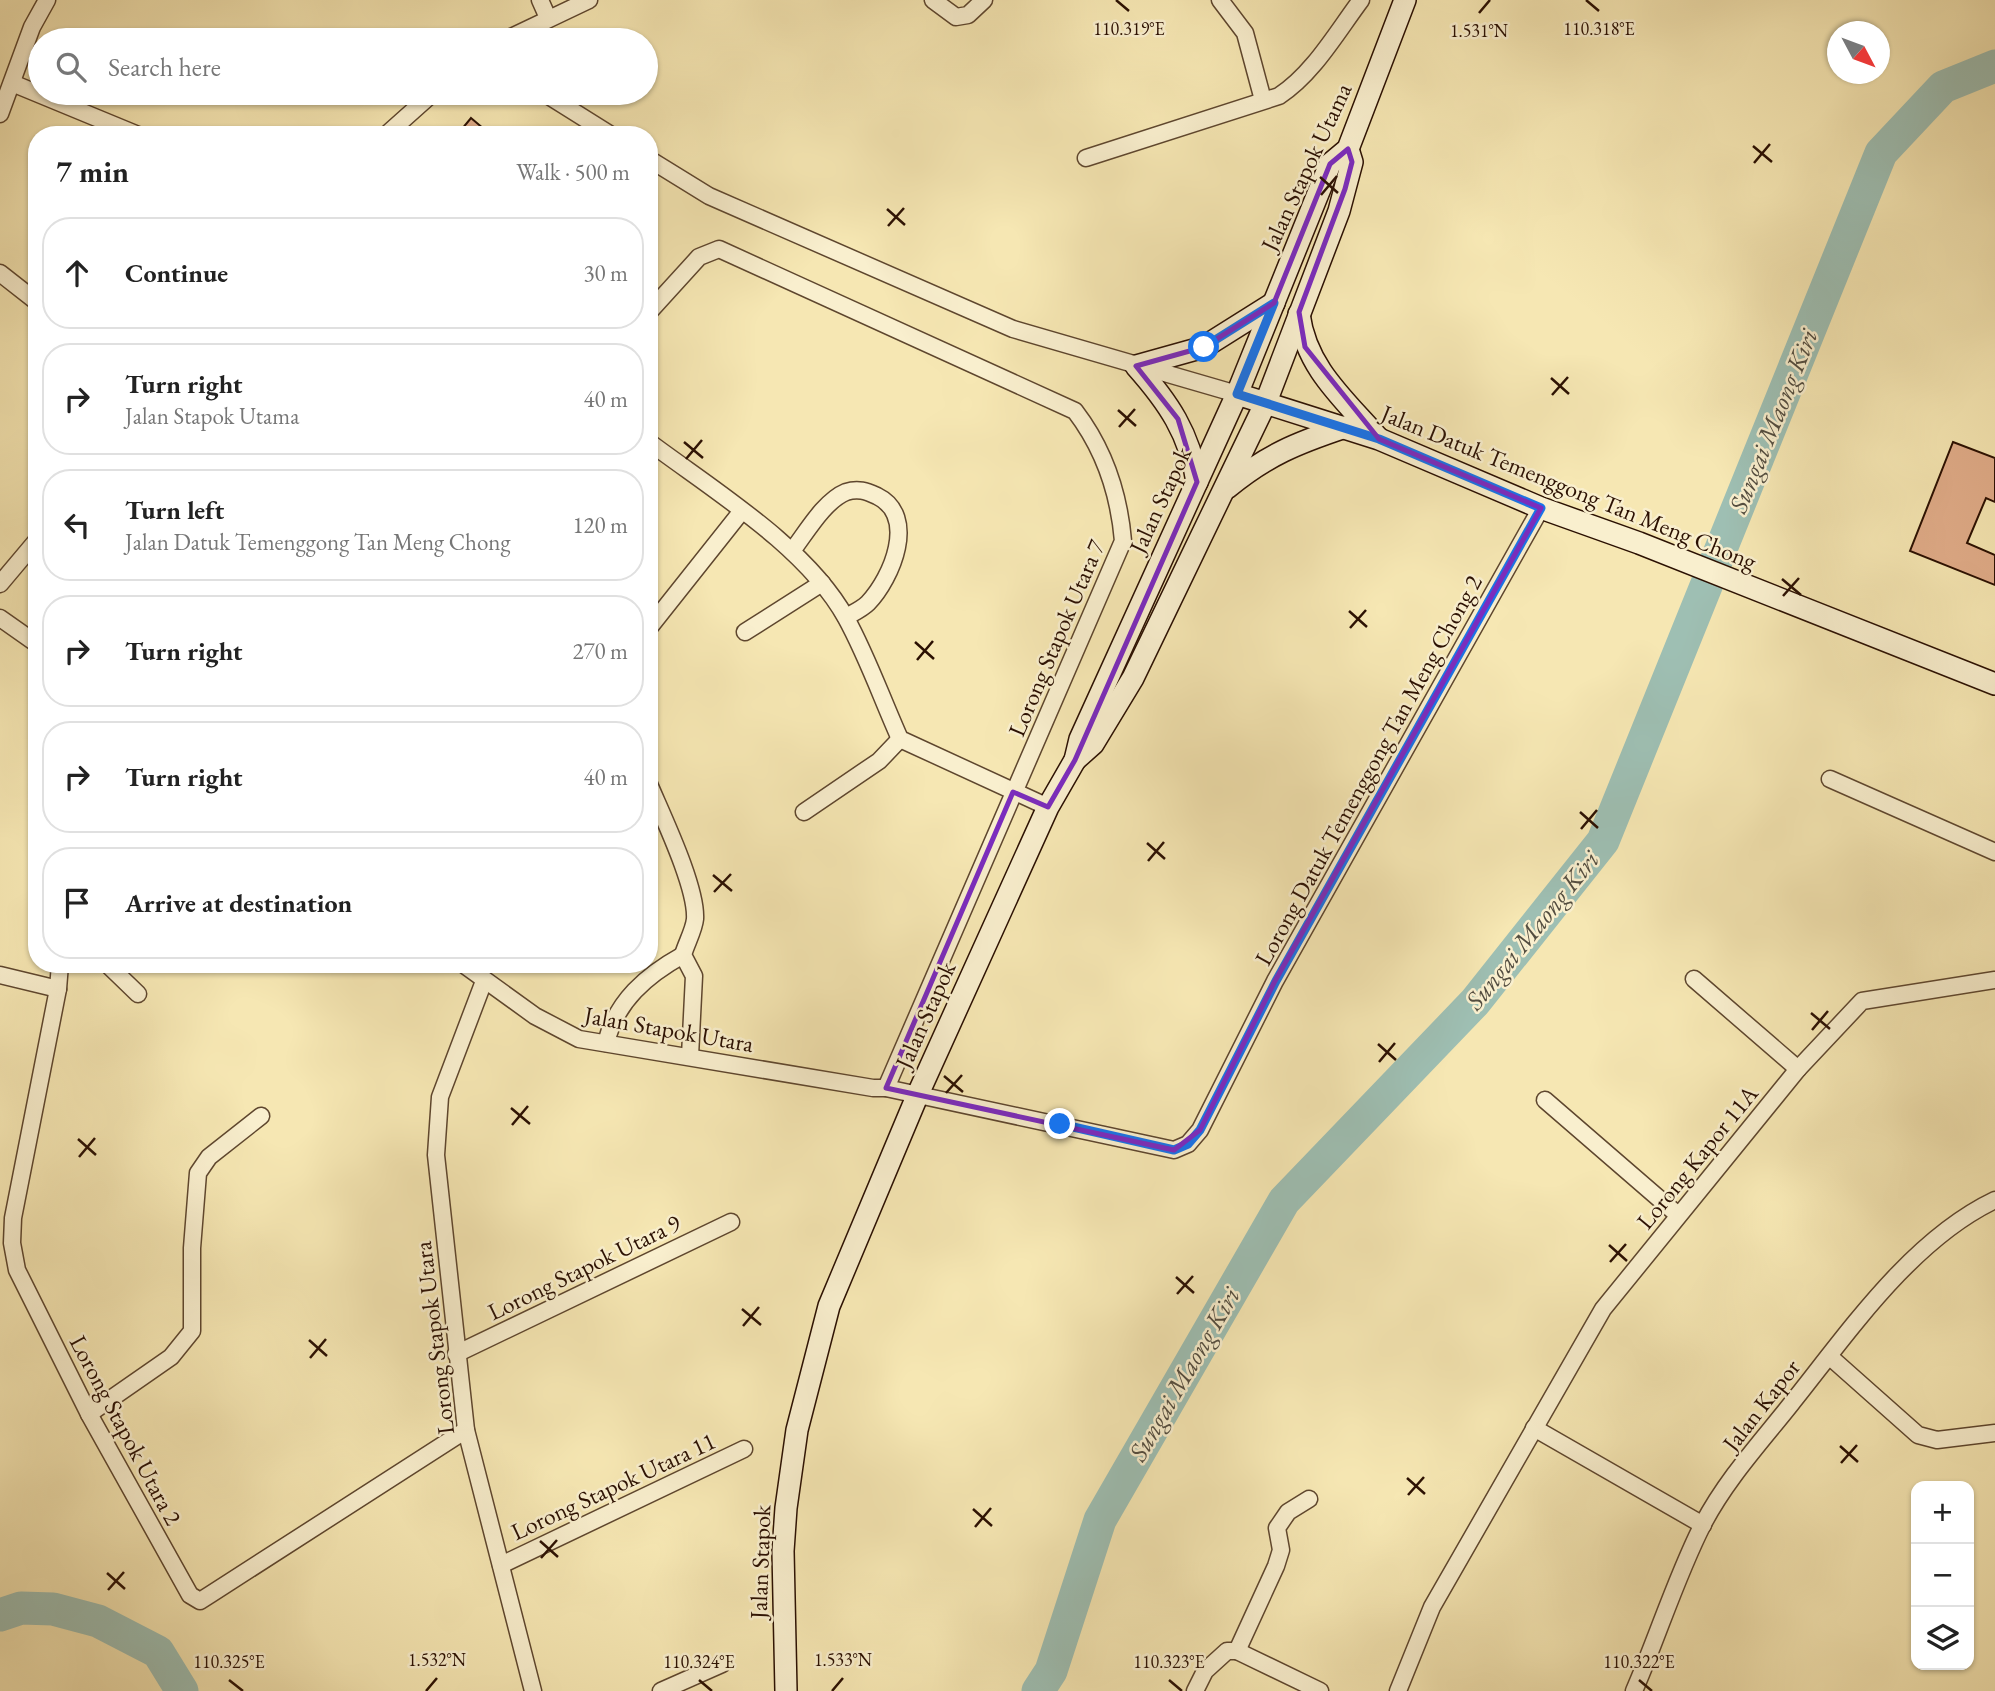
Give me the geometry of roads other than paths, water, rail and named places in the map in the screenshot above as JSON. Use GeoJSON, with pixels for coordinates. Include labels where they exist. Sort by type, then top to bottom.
{"type":"FeatureCollection","features":[{"type":"Feature","properties":{"kind":"main road","name":"Jalan Stapok Utama"},"geometry":{"type":"LineString","coordinates":[[1237,394],[1330,164],[1348,149],[1405,0]]}},
{"type":"Feature","properties":{"kind":"main road"},"geometry":{"type":"LineString","coordinates":[[1075,760],[1093,744],[1133,678],[1266,402],[1345,189],[1352,162],[1348,149]]}},
{"type":"Feature","properties":{"kind":"main road"},"geometry":{"type":"LineString","coordinates":[[1197,482],[1193,453],[1178,419],[1136,366],[1204,347],[1274,303]]}},
{"type":"Feature","properties":{"kind":"main road"},"geometry":{"type":"LineString","coordinates":[[1299,312],[1306,347],[1327,380],[1379,439]]}},
{"type":"Feature","properties":{"kind":"main road","name":"Jalan Datuk Temenggong Tan Meng Chong"},"geometry":{"type":"LineString","coordinates":[[1237,394],[1379,439],[1541,508],[1639,542],[1995,684]]}},
{"type":"Feature","properties":{"kind":"main road","name":"Jalan Stapok"},"geometry":{"type":"LineString","coordinates":[[786,1691],[783,1551],[803,1404],[829,1306],[918,1094],[1048,807],[1075,760],[1080,739],[1237,394]]}},
{"type":"Feature","properties":{"kind":"main road"},"geometry":{"type":"LineString","coordinates":[[1211,514],[1222,492],[1257,463],[1304,440],[1345,427]]}},
{"type":"Feature","properties":{"kind":"street"},"geometry":{"type":"LineString","coordinates":[[540,0],[548,18]]}},
{"type":"Feature","properties":{"kind":"street"},"geometry":{"type":"LineString","coordinates":[[528,28],[589,0]]}},
{"type":"Feature","properties":{"kind":"street"},"geometry":{"type":"LineString","coordinates":[[933,0],[956,17],[968,15],[984,0]]}},
{"type":"Feature","properties":{"kind":"street"},"geometry":{"type":"LineString","coordinates":[[1220,0],[1245,33],[1263,100]]}},
{"type":"Feature","properties":{"kind":"street"},"geometry":{"type":"LineString","coordinates":[[1086,158],[1263,100],[1293,87],[1361,0]]}},
{"type":"Feature","properties":{"kind":"street"},"geometry":{"type":"LineString","coordinates":[[32,28],[45,1]]}},
{"type":"Feature","properties":{"kind":"street"},"geometry":{"type":"LineString","coordinates":[[0,114],[28,38]]}},
{"type":"Feature","properties":{"kind":"street"},"geometry":{"type":"LineString","coordinates":[[12,83],[28,90]]}},
{"type":"Feature","properties":{"kind":"street"},"geometry":{"type":"LineString","coordinates":[[65,105],[116,126]]}},
{"type":"Feature","properties":{"kind":"street"},"geometry":{"type":"LineString","coordinates":[[396,126],[420,105]]}},
{"type":"Feature","properties":{"kind":"street"},"geometry":{"type":"LineString","coordinates":[[563,105],[597,126]]}},
{"type":"Feature","properties":{"kind":"street"},"geometry":{"type":"LineString","coordinates":[[658,165],[709,196],[1013,329],[1237,394]]}},
{"type":"Feature","properties":{"kind":"street","name":"Lorong Stapok Utara 7"},"geometry":{"type":"LineString","coordinates":[[658,302],[699,257],[719,249],[1075,411],[1094,442],[1114,487],[1123,541],[886,1088]]}},
{"type":"Feature","properties":{"kind":"street"},"geometry":{"type":"LineString","coordinates":[[0,273],[28,295]]}},
{"type":"Feature","properties":{"kind":"street"},"geometry":{"type":"LineString","coordinates":[[658,449],[792,551],[822,583],[846,617],[900,739],[1048,807]]}},
{"type":"Feature","properties":{"kind":"street"},"geometry":{"type":"LineString","coordinates":[[792,551],[829,505],[845,493],[863,489],[885,500],[897,517],[898,547],[876,593],[867,604],[846,617]]}},
{"type":"Feature","properties":{"kind":"street","name":"Lorong Datuk Temenggong Tan Meng Chong 2"},"geometry":{"type":"LineString","coordinates":[[886,1088],[1174,1150],[1188,1144],[1200,1130],[1276,981],[1541,508]]}},
{"type":"Feature","properties":{"kind":"street"},"geometry":{"type":"LineString","coordinates":[[658,617],[741,512]]}},
{"type":"Feature","properties":{"kind":"street"},"geometry":{"type":"LineString","coordinates":[[0,584],[28,551]]}},
{"type":"Feature","properties":{"kind":"street"},"geometry":{"type":"LineString","coordinates":[[745,632],[822,583]]}},
{"type":"Feature","properties":{"kind":"street"},"geometry":{"type":"LineString","coordinates":[[0,618],[28,638]]}},
{"type":"Feature","properties":{"kind":"street"},"geometry":{"type":"LineString","coordinates":[[804,812],[879,761],[900,739]]}},
{"type":"Feature","properties":{"kind":"street"},"geometry":{"type":"LineString","coordinates":[[1830,779],[1995,852]]}},
{"type":"Feature","properties":{"kind":"street"},"geometry":{"type":"LineString","coordinates":[[658,807],[690,888],[695,921],[683,955],[658,969]]}},
{"type":"Feature","properties":{"kind":"street"},"geometry":{"type":"LineString","coordinates":[[683,955],[694,976],[690,1056]]}},
{"type":"Feature","properties":{"kind":"street","name":"Lorong Stapok Utara 2"},"geometry":{"type":"LineString","coordinates":[[59,973],[13,1218],[12,1243],[17,1270],[89,1415],[190,1595],[200,1601],[466,1430]]}},
{"type":"Feature","properties":{"kind":"street"},"geometry":{"type":"LineString","coordinates":[[116,973],[138,994]]}},
{"type":"Feature","properties":{"kind":"street","name":"Jalan Stapok Utara"},"geometry":{"type":"LineString","coordinates":[[474,973],[535,1016],[579,1039],[886,1088]]}},
{"type":"Feature","properties":{"kind":"street"},"geometry":{"type":"LineString","coordinates":[[606,1043],[610,1027],[642,982],[652,973]]}},
{"type":"Feature","properties":{"kind":"street"},"geometry":{"type":"LineString","coordinates":[[0,975],[58,989]]}},
{"type":"Feature","properties":{"kind":"street"},"geometry":{"type":"LineString","coordinates":[[1694,979],[1798,1069]]}},
{"type":"Feature","properties":{"kind":"street","name":"Lorong Kapor 11A"},"geometry":{"type":"LineString","coordinates":[[1398,1691],[1432,1607],[1603,1309],[1798,1069],[1862,1001],[1995,980]]}},
{"type":"Feature","properties":{"kind":"street","name":"Lorong Stapok Utara"},"geometry":{"type":"LineString","coordinates":[[484,981],[440,1097],[436,1155],[466,1430],[532,1691]]}},
{"type":"Feature","properties":{"kind":"street"},"geometry":{"type":"LineString","coordinates":[[1545,1100],[1678,1215]]}},
{"type":"Feature","properties":{"kind":"street"},"geometry":{"type":"LineString","coordinates":[[89,1415],[171,1357],[192,1331],[192,1248],[198,1172],[209,1157],[261,1116]]}},
{"type":"Feature","properties":{"kind":"street","name":"Jalan Kapor"},"geometry":{"type":"LineString","coordinates":[[1634,1691],[1703,1525],[1726,1486],[1829,1356],[1931,1241],[1973,1210],[1995,1200]]}},
{"type":"Feature","properties":{"kind":"street","name":"Lorong Stapok Utara 9"},"geometry":{"type":"LineString","coordinates":[[456,1354],[731,1222]]}},
{"type":"Feature","properties":{"kind":"street"},"geometry":{"type":"LineString","coordinates":[[1829,1356],[1918,1435],[1937,1440],[1995,1433]]}},
{"type":"Feature","properties":{"kind":"street"},"geometry":{"type":"LineString","coordinates":[[1534,1428],[1703,1525]]}},
{"type":"Feature","properties":{"kind":"street","name":"Lorong Stapok Utara 11"},"geometry":{"type":"LineString","coordinates":[[501,1565],[744,1449]]}},
{"type":"Feature","properties":{"kind":"street"},"geometry":{"type":"LineString","coordinates":[[1237,1651],[1276,1566],[1281,1549],[1277,1528],[1288,1511],[1309,1499]]}},
{"type":"Feature","properties":{"kind":"street"},"geometry":{"type":"LineString","coordinates":[[1195,1691],[1205,1671],[1227,1651],[1237,1651],[1320,1691]]}},
{"type":"Feature","properties":{"kind":"street"},"geometry":{"type":"LineString","coordinates":[[661,1691],[722,1664]]}},
{"type":"Feature","properties":{"kind":"waterway","name":"Sungai Maong Kiri"},"geometry":{"type":"LineString","coordinates":[[1038,1691],[1051,1671],[1100,1520],[1284,1201],[1475,1002],[1603,841],[1881,153],[1943,87],[1995,66]]}},
{"type":"Feature","properties":{"kind":"waterway"},"geometry":{"type":"LineString","coordinates":[[0,1615],[21,1608],[53,1609],[98,1621],[158,1652],[182,1691]]}}]}
